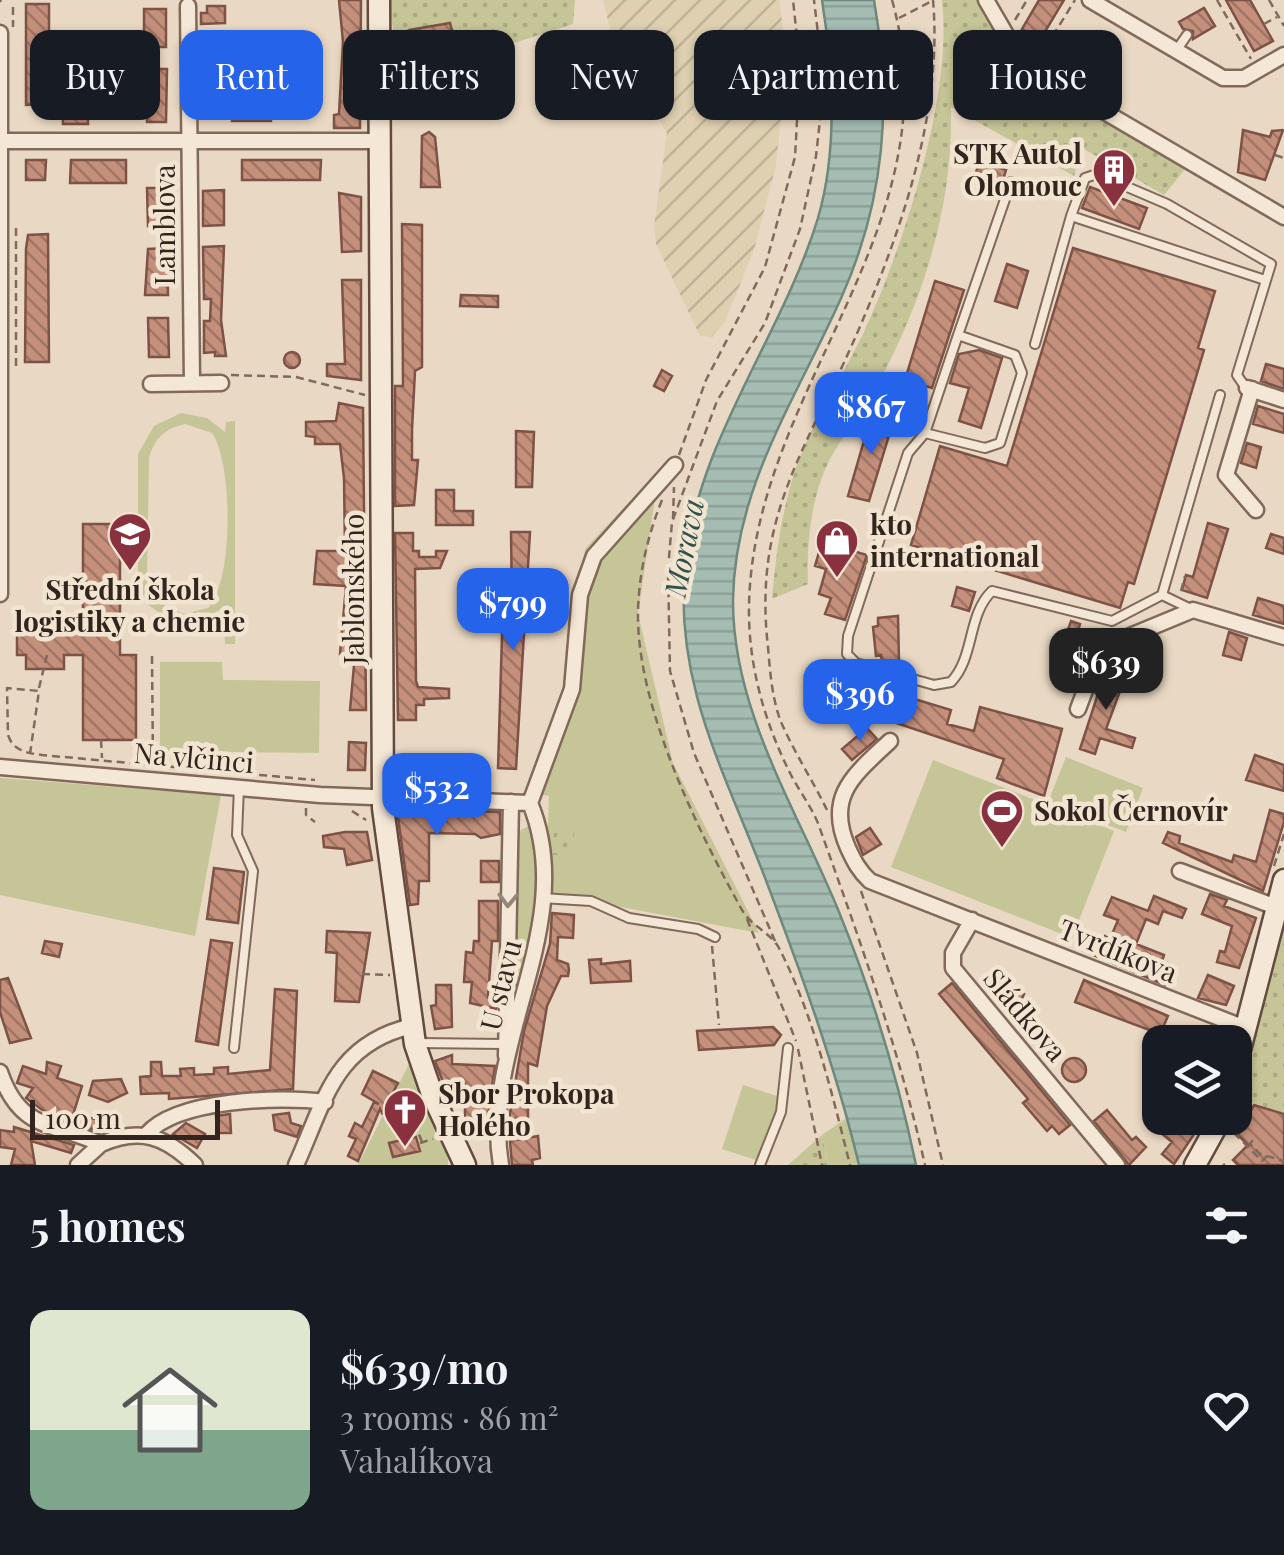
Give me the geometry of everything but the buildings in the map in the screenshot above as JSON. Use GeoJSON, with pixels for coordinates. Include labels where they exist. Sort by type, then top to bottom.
{"type":"FeatureCollection","features":[{"type":"Feature","properties":{"kind":"street","name":"Jablonského"},"geometry":{"type":"LineString","coordinates":[[379,0],[383,798],[413,1035],[427,1083],[466,1165]]}},
{"type":"Feature","properties":{"kind":"street"},"geometry":{"type":"LineString","coordinates":[[986,0],[1004,30]]}},
{"type":"Feature","properties":{"kind":"street"},"geometry":{"type":"LineString","coordinates":[[1090,0],[1222,78],[1244,78],[1284,55]]}},
{"type":"Feature","properties":{"kind":"street","name":"Lamblova"},"geometry":{"type":"LineString","coordinates":[[188,6],[192,383]]}},
{"type":"Feature","properties":{"kind":"street"},"geometry":{"type":"LineString","coordinates":[[0,34],[0,594]]}},
{"type":"Feature","properties":{"kind":"street"},"geometry":{"type":"LineString","coordinates":[[1120,120],[1284,217]]}},
{"type":"Feature","properties":{"kind":"street"},"geometry":{"type":"LineString","coordinates":[[2,141],[378,141]]}},
{"type":"Feature","properties":{"kind":"street"},"geometry":{"type":"LineString","coordinates":[[150,384],[221,383]]}},
{"type":"Feature","properties":{"kind":"street"},"geometry":{"type":"LineString","coordinates":[[1256,510],[1226,474],[1249,389],[1284,400]]}},
{"type":"Feature","properties":{"kind":"street"},"geometry":{"type":"LineString","coordinates":[[530,803],[572,689],[580,594],[594,556],[675,465]]}},
{"type":"Feature","properties":{"kind":"street"},"geometry":{"type":"LineString","coordinates":[[1078,710],[1101,648],[1193,610],[1284,637]]}},
{"type":"Feature","properties":{"kind":"street"},"geometry":{"type":"LineString","coordinates":[[890,740],[855,775],[842,798],[839,829],[853,860],[870,881],[972,920]]}},
{"type":"Feature","properties":{"kind":"street","name":"Na vlčinci"},"geometry":{"type":"LineString","coordinates":[[0,767],[383,798],[530,803]]}},
{"type":"Feature","properties":{"kind":"street","name":"U stavu"},"geometry":{"type":"LineString","coordinates":[[507,1061],[504,1044],[511,802]]}},
{"type":"Feature","properties":{"kind":"street","name":"U stavu"},"geometry":{"type":"LineString","coordinates":[[501,1165],[497,1138],[507,1061],[538,953],[544,839],[530,803]]}},
{"type":"Feature","properties":{"kind":"street"},"geometry":{"type":"LineString","coordinates":[[1180,872],[1276,907]]}},
{"type":"Feature","properties":{"kind":"street"},"geometry":{"type":"LineString","coordinates":[[1245,1025],[1284,880]]}},
{"type":"Feature","properties":{"kind":"street","name":"Tvrdíkova"},"geometry":{"type":"LineString","coordinates":[[972,920],[1236,1025]]}},
{"type":"Feature","properties":{"kind":"street","name":"Sládkova"},"geometry":{"type":"LineString","coordinates":[[972,920],[953,952],[953,968],[1118,1165]]}},
{"type":"Feature","properties":{"kind":"street"},"geometry":{"type":"LineString","coordinates":[[296,1165],[348,1057],[413,1035]]}},
{"type":"Feature","properties":{"kind":"street"},"geometry":{"type":"LineString","coordinates":[[0,1072],[23,1114],[101,1144]]}},
{"type":"Feature","properties":{"kind":"street"},"geometry":{"type":"LineString","coordinates":[[147,1134],[176,1115],[209,1106],[324,1102]]}},
{"type":"Feature","properties":{"kind":"street"},"geometry":{"type":"LineString","coordinates":[[78,1164],[101,1144],[121,1136],[147,1134],[168,1142],[195,1165]]}},
{"type":"Feature","properties":{"kind":"street"},"geometry":{"type":"LineString","coordinates":[[1195,1165],[1218,1135]]}},
{"type":"Feature","properties":{"kind":"street"},"geometry":{"type":"LineString","coordinates":[[78,1164],[82,1137]]}},
{"type":"Feature","properties":{"kind":"lane"},"geometry":{"type":"LineString","coordinates":[[1176,51],[1186,35]]}},
{"type":"Feature","properties":{"kind":"lane"},"geometry":{"type":"LineString","coordinates":[[1035,344],[1070,216],[1085,178],[1097,174],[1167,204],[1271,264],[1237,375],[1249,389]]}},
{"type":"Feature","properties":{"kind":"lane"},"geometry":{"type":"LineString","coordinates":[[1011,182],[925,433],[898,474],[848,636],[847,654],[856,663],[934,686],[951,682],[961,670],[983,600],[992,591],[1112,621],[1162,595],[1220,395]]}},
{"type":"Feature","properties":{"kind":"lane"},"geometry":{"type":"LineString","coordinates":[[1070,216],[1266,280]]}},
{"type":"Feature","properties":{"kind":"lane"},"geometry":{"type":"LineString","coordinates":[[925,433],[985,448],[1004,438],[1022,373],[1020,362],[1006,349],[958,335]]}},
{"type":"Feature","properties":{"kind":"lane"},"geometry":{"type":"LineString","coordinates":[[1162,595],[1193,610]]}},
{"type":"Feature","properties":{"kind":"lane"},"geometry":{"type":"LineString","coordinates":[[234,1048],[253,870],[238,835],[239,786]]}},
{"type":"Feature","properties":{"kind":"lane"},"geometry":{"type":"LineString","coordinates":[[541,898],[591,901],[629,918],[698,929],[713,937]]}},
{"type":"Feature","properties":{"kind":"lane"},"geometry":{"type":"LineString","coordinates":[[413,1035],[504,1044]]}},
{"type":"Feature","properties":{"kind":"lane"},"geometry":{"type":"LineString","coordinates":[[760,1165],[781,1112],[788,1048]]}},
{"type":"Feature","properties":{"kind":"path"},"geometry":{"type":"LineString","coordinates":[[776,943],[745,916],[710,850],[673,764],[648,684],[638,614],[643,558],[706,380],[765,267],[795,157],[800,66],[793,0]]}},
{"type":"Feature","properties":{"kind":"path"},"geometry":{"type":"LineString","coordinates":[[672,522],[717,400],[765,324],[800,229],[816,156],[824,84],[814,0]]}},
{"type":"Feature","properties":{"kind":"path"},"geometry":{"type":"LineString","coordinates":[[892,0],[898,19],[906,112],[898,160],[880,228],[856,290],[793,417],[764,494],[751,565],[750,655],[763,707],[791,776],[817,822],[904,1074],[925,1165]]}},
{"type":"Feature","properties":{"kind":"path"},"geometry":{"type":"LineString","coordinates":[[898,19],[933,0]]}},
{"type":"Feature","properties":{"kind":"path"},"geometry":{"type":"LineString","coordinates":[[1010,30],[1027,0]]}},
{"type":"Feature","properties":{"kind":"path"},"geometry":{"type":"LineString","coordinates":[[1050,25],[1057,29],[1075,0]]}},
{"type":"Feature","properties":{"kind":"path"},"geometry":{"type":"LineString","coordinates":[[1217,0],[1258,70]]}},
{"type":"Feature","properties":{"kind":"path"},"geometry":{"type":"LineString","coordinates":[[1269,0],[1284,26]]}},
{"type":"Feature","properties":{"kind":"path"},"geometry":{"type":"LineString","coordinates":[[1021,10],[1030,15]]}},
{"type":"Feature","properties":{"kind":"path"},"geometry":{"type":"LineString","coordinates":[[1226,15],[1232,12]]}},
{"type":"Feature","properties":{"kind":"path"},"geometry":{"type":"LineString","coordinates":[[1264,24],[1278,16]]}},
{"type":"Feature","properties":{"kind":"path"},"geometry":{"type":"LineString","coordinates":[[1239,39],[1246,36]]}},
{"type":"Feature","properties":{"kind":"path"},"geometry":{"type":"LineString","coordinates":[[1275,155],[1284,158]]}},
{"type":"Feature","properties":{"kind":"path"},"geometry":{"type":"LineString","coordinates":[[16,228],[16,371]]}},
{"type":"Feature","properties":{"kind":"path"},"geometry":{"type":"LineString","coordinates":[[221,383],[240,374],[296,377],[381,399]]}},
{"type":"Feature","properties":{"kind":"path"},"geometry":{"type":"LineString","coordinates":[[675,465],[668,569],[670,672],[694,753],[796,986],[850,1165]]}},
{"type":"Feature","properties":{"kind":"path"},"geometry":{"type":"LineString","coordinates":[[30,754],[46,655]]}},
{"type":"Feature","properties":{"kind":"path"},"geometry":{"type":"LineString","coordinates":[[152,656],[153,764]]}},
{"type":"Feature","properties":{"kind":"path"},"geometry":{"type":"LineString","coordinates":[[14,746],[8,736],[7,688],[39,690]]}},
{"type":"Feature","properties":{"kind":"path"},"geometry":{"type":"LineString","coordinates":[[100,740],[102,760]]}},
{"type":"Feature","properties":{"kind":"path"},"geometry":{"type":"LineString","coordinates":[[7,746],[30,754],[321,781]]}},
{"type":"Feature","properties":{"kind":"path"},"geometry":{"type":"LineString","coordinates":[[315,822],[306,816],[306,806],[318,807]]}},
{"type":"Feature","properties":{"kind":"path"},"geometry":{"type":"LineString","coordinates":[[344,809],[370,823]]}},
{"type":"Feature","properties":{"kind":"path"},"geometry":{"type":"LineString","coordinates":[[713,937],[718,1025]]}},
{"type":"Feature","properties":{"kind":"path"},"geometry":{"type":"LineString","coordinates":[[362,974],[396,975]]}},
{"type":"Feature","properties":{"kind":"path"},"geometry":{"type":"LineString","coordinates":[[432,1113],[414,1120],[421,1142],[444,1136]]}},
{"type":"Feature","properties":{"kind":"path"},"geometry":{"type":"LineString","coordinates":[[1242,1135],[1262,1161],[1267,1156]]}},
{"type":"Feature","properties":{"kind":"path"},"geometry":{"type":"LineString","coordinates":[[1253,1140],[1250,1144],[1267,1156],[1284,1161]]}},
{"type":"Feature","properties":{"kind":"shaded area"},"geometry":{"type":"Polygon","coordinates":[[[603,0],[779,0],[783,30],[694,30],[694,120],[781,120],[776,165],[754,250],[725,322],[712,337],[700,336],[656,244],[654,226],[667,133],[659,120],[674,120],[674,30],[610,30],[603,0]]]}},
{"type":"Feature","properties":{"kind":"shaded area"},"geometry":{"type":"Polygon","coordinates":[[[822,0],[874,0],[879,30],[826,30],[822,0]]]}},
{"type":"Feature","properties":{"kind":"shaded area"},"geometry":{"type":"Polygon","coordinates":[[[832,120],[883,120],[876,187],[856,260],[772,442],[745,518],[736,557],[736,640],[755,721],[862,974],[892,1069],[916,1165],[859,1165],[803,979],[704,722],[687,646],[685,564],[693,518],[723,431],[784,304],[818,218],[832,120]]]}},
{"type":"Feature","properties":{"kind":"green space"},"geometry":{"type":"Polygon","coordinates":[[[388,0],[575,0],[573,24],[554,30],[535,30],[535,36],[515,43],[515,30],[393,30],[388,0]]]}},
{"type":"Feature","properties":{"kind":"green space"},"geometry":{"type":"Polygon","coordinates":[[[942,0],[977,0],[995,30],[953,30],[953,108],[947,181],[922,286],[877,386],[827,465],[810,532],[808,584],[772,599],[780,531],[797,465],[862,336],[908,217],[933,120],[943,38],[942,0]]]}},
{"type":"Feature","properties":{"kind":"green space"},"geometry":{"type":"Polygon","coordinates":[[[974,120],[1104,120],[1186,168],[1164,195],[1082,148],[1074,176],[974,120]]]}},
{"type":"Feature","properties":{"kind":"green space"},"geometry":{"type":"Polygon","coordinates":[[[181,413],[207,418],[225,432],[226,422],[235,421],[235,644],[225,644],[224,606],[204,621],[172,621],[148,605],[138,584],[138,454],[154,426],[181,413]],[[185,424],[178,426],[161,435],[149,458],[147,575],[156,601],[184,614],[208,608],[223,573],[227,494],[219,448],[212,433],[185,424]]]}},
{"type":"Feature","properties":{"kind":"green space"},"geometry":{"type":"Polygon","coordinates":[[[659,470],[638,614],[673,763],[759,933],[551,894],[546,886],[549,796],[538,794],[573,685],[585,549],[659,470]]]}},
{"type":"Feature","properties":{"kind":"green space"},"geometry":{"type":"Polygon","coordinates":[[[160,662],[222,662],[223,680],[320,681],[319,753],[160,751],[160,662]]]}},
{"type":"Feature","properties":{"kind":"green space"},"geometry":{"type":"Polygon","coordinates":[[[1066,757],[1143,788],[1126,832],[1048,802],[1066,757]]]}},
{"type":"Feature","properties":{"kind":"green space","name":"Sokol Černovír"},"geometry":{"type":"Polygon","coordinates":[[[933,760],[1114,831],[1072,938],[891,867],[933,760]]]}},
{"type":"Feature","properties":{"kind":"green space"},"geometry":{"type":"Polygon","coordinates":[[[0,778],[221,795],[195,936],[0,895],[0,778]]]}},
{"type":"Feature","properties":{"kind":"green space"},"geometry":{"type":"Polygon","coordinates":[[[528,826],[535,830],[540,845],[534,948],[514,1024],[516,833],[528,826]]]}},
{"type":"Feature","properties":{"kind":"green space"},"geometry":{"type":"Polygon","coordinates":[[[554,827],[574,828],[573,856],[553,855],[554,827]]]}},
{"type":"Feature","properties":{"kind":"green space"},"geometry":{"type":"Polygon","coordinates":[[[1284,914],[1284,1113],[1252,1102],[1252,1036],[1284,914]]]}},
{"type":"Feature","properties":{"kind":"green space"},"geometry":{"type":"Polygon","coordinates":[[[409,1064],[448,1152],[448,1165],[358,1165],[409,1064]]]}},
{"type":"Feature","properties":{"kind":"green space"},"geometry":{"type":"Polygon","coordinates":[[[743,1085],[780,1097],[759,1161],[722,1149],[743,1085]]]}},
{"type":"Feature","properties":{"kind":"green space"},"geometry":{"type":"Polygon","coordinates":[[[848,1117],[859,1165],[828,1165],[822,1135],[848,1117]]]}},
{"type":"Feature","properties":{"kind":"green space"},"geometry":{"type":"Polygon","coordinates":[[[822,1135],[828,1165],[788,1165],[822,1135]]]}},
{"type":"Feature","properties":{"kind":"place","name":"STK Autol Olomouc"},"geometry":{"type":"Point","coordinates":[1114,208]}},
{"type":"Feature","properties":{"kind":"place","name":"Střední škola logistiky a chemie"},"geometry":{"type":"Point","coordinates":[130,572]}},
{"type":"Feature","properties":{"kind":"place","name":"kto international"},"geometry":{"type":"Point","coordinates":[837,579]}},
{"type":"Feature","properties":{"kind":"place","name":"Sokol Černovír"},"geometry":{"type":"Point","coordinates":[1002,849]}},
{"type":"Feature","properties":{"kind":"place","name":"Sbor Prokopa Holého"},"geometry":{"type":"Point","coordinates":[405,1148]}},
{"type":"Feature","properties":{"kind":"water label","name":"Morava"},"geometry":{"type":"Point","coordinates":[685,548]}}]}
